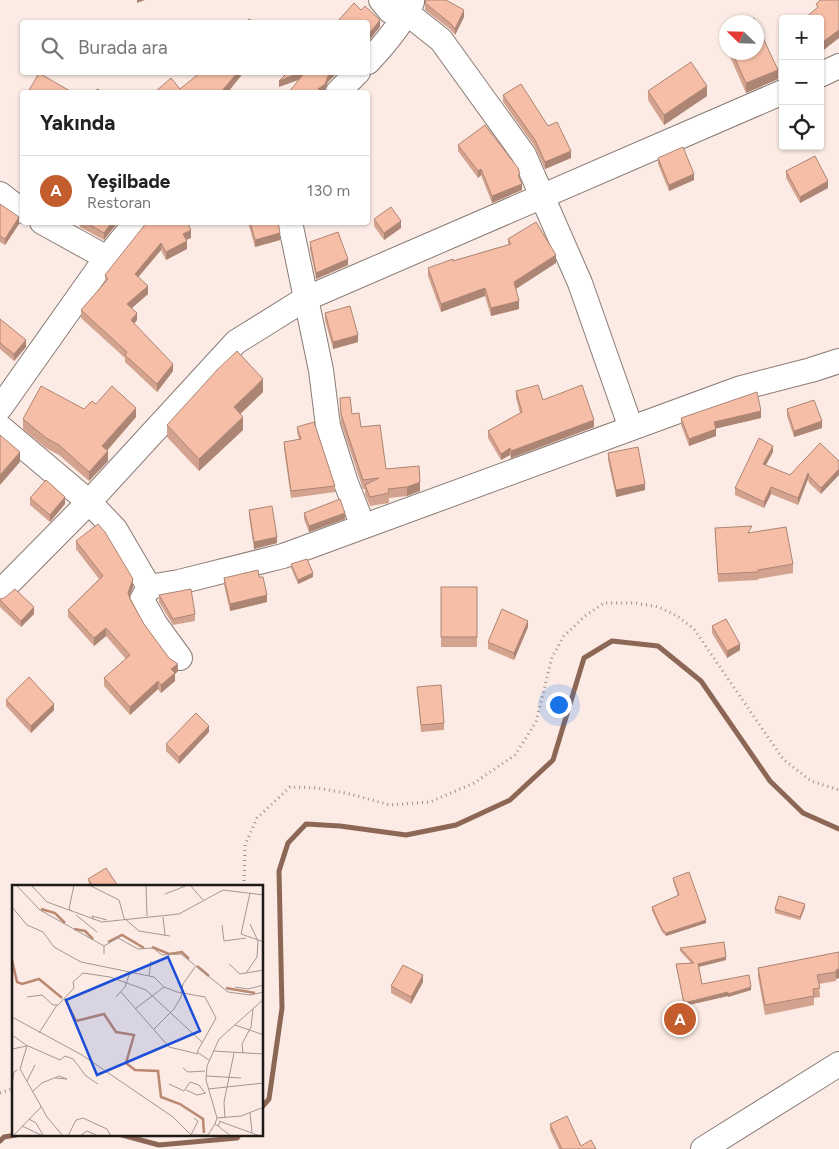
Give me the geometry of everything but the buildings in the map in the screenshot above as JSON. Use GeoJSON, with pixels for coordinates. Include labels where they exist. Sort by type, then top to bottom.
{"type":"FeatureCollection","features":[{"type":"Feature","properties":{"kind":"street"},"geometry":{"type":"LineString","coordinates":[[381,0],[390,11],[410,6]]}},
{"type":"Feature","properties":{"kind":"street"},"geometry":{"type":"LineString","coordinates":[[370,60],[410,6]]}},
{"type":"Feature","properties":{"kind":"street"},"geometry":{"type":"LineString","coordinates":[[410,6],[441,40],[524,155],[580,283],[631,428]]}},
{"type":"Feature","properties":{"kind":"street"},"geometry":{"type":"LineString","coordinates":[[824,73],[839,66]]}},
{"type":"Feature","properties":{"kind":"street"},"geometry":{"type":"LineString","coordinates":[[340,90],[355,75]]}},
{"type":"Feature","properties":{"kind":"street"},"geometry":{"type":"LineString","coordinates":[[0,592],[88,502],[236,342],[305,299],[779,94]]}},
{"type":"Feature","properties":{"kind":"street"},"geometry":{"type":"LineString","coordinates":[[0,194],[20,209]]}},
{"type":"Feature","properties":{"kind":"street"},"geometry":{"type":"LineString","coordinates":[[47,225],[107,258]]}},
{"type":"Feature","properties":{"kind":"street"},"geometry":{"type":"LineString","coordinates":[[0,408],[107,258],[134,225]]}},
{"type":"Feature","properties":{"kind":"street"},"geometry":{"type":"LineString","coordinates":[[291,225],[321,370],[328,426],[346,483],[363,526]]}},
{"type":"Feature","properties":{"kind":"street"},"geometry":{"type":"LineString","coordinates":[[149,587],[179,582],[283,556],[742,388],[839,361]]}},
{"type":"Feature","properties":{"kind":"street"},"geometry":{"type":"LineString","coordinates":[[0,427],[88,502],[114,529],[149,587]]}},
{"type":"Feature","properties":{"kind":"street"},"geometry":{"type":"LineString","coordinates":[[149,587],[142,600],[156,625],[180,658]]}},
{"type":"Feature","properties":{"kind":"street"},"geometry":{"type":"LineString","coordinates":[[703,1149],[839,1064]]}},
{"type":"Feature","properties":{"kind":"path"},"geometry":{"type":"LineString","coordinates":[[244,885],[245,845],[257,818],[290,787],[318,788],[350,794],[390,805],[430,802],[474,783],[514,755],[536,722],[552,657],[564,636],[585,616],[604,603],[634,603],[659,608],[677,616],[694,630],[783,759],[811,781],[839,790]]}},
{"type":"Feature","properties":{"kind":"path"},"geometry":{"type":"LineString","coordinates":[[0,1093],[12,1089]]}},
{"type":"Feature","properties":{"kind":"waterway"},"geometry":{"type":"LineString","coordinates":[[264,1105],[269,1099],[282,1008],[279,871],[288,843],[306,824],[340,826],[406,835],[456,825],[510,800],[553,760],[584,658],[612,641],[658,646],[701,681],[770,781],[803,813],[839,829]]}},
{"type":"Feature","properties":{"kind":"waterway"},"geometry":{"type":"LineString","coordinates":[[0,1141],[4,1137],[12,1136]]}},
{"type":"Feature","properties":{"kind":"waterway"},"geometry":{"type":"LineString","coordinates":[[126,1136],[159,1145],[237,1138],[238,1136]]}},
{"type":"Feature","properties":{"kind":"place","name":"Yeşilbade"},"geometry":{"type":"Point","coordinates":[680,1019]}}]}
